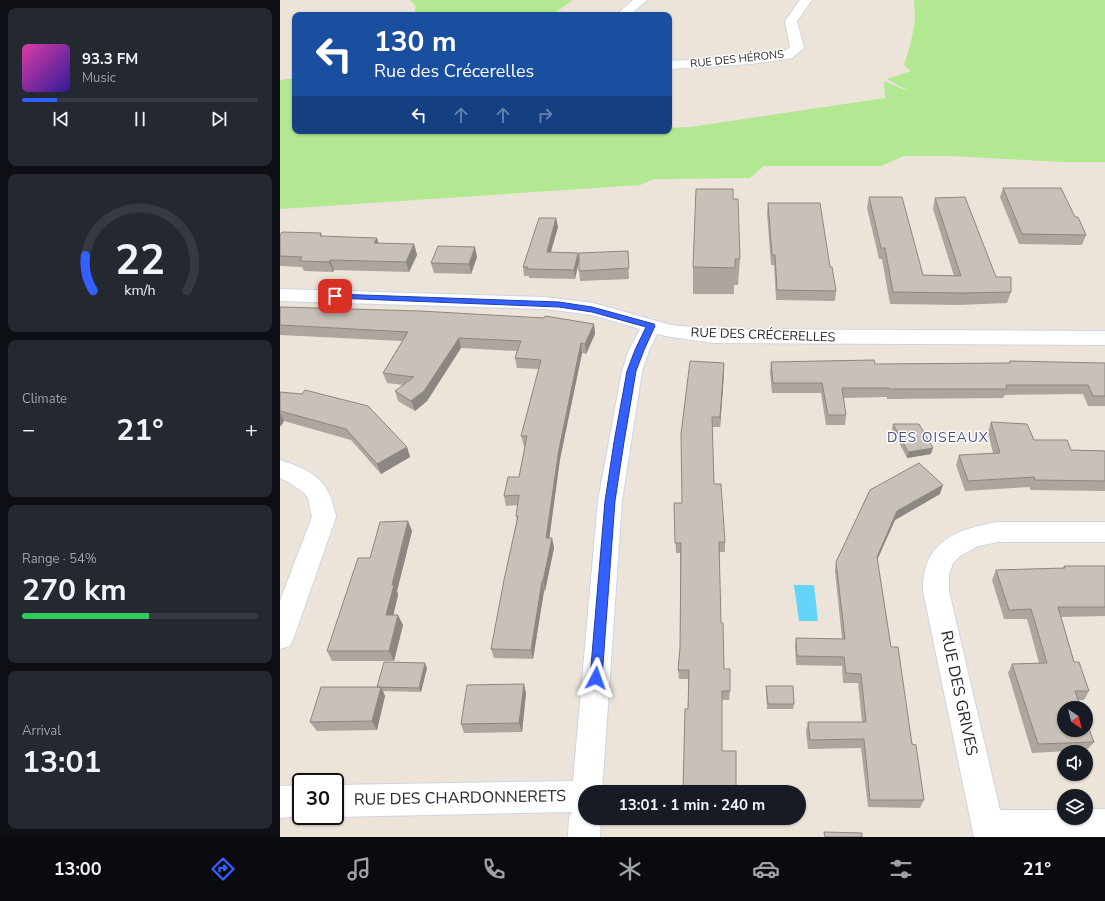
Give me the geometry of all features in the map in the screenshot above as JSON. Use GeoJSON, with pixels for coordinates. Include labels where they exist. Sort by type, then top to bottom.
{"type":"FeatureCollection","features":[{"type":"Feature","properties":{"kind":"street"},"geometry":{"type":"LineString","coordinates":[[626,12],[641,0]]}},
{"type":"Feature","properties":{"kind":"street","name":"RUE DES HÉRONS"},"geometry":{"type":"LineString","coordinates":[[672,65],[751,60],[787,55],[797,48],[791,21],[800,6],[806,0]]}},
{"type":"Feature","properties":{"kind":"street","name":"RUE DES CRÉCERELLES"},"geometry":{"type":"LineString","coordinates":[[280,295],[545,303],[592,309],[651,326],[691,334],[737,337],[1105,338]]}},
{"type":"Feature","properties":{"kind":"street"},"geometry":{"type":"LineString","coordinates":[[588,785],[611,495],[632,371],[639,350],[651,326]]}},
{"type":"Feature","properties":{"kind":"street"},"geometry":{"type":"LineString","coordinates":[[280,469],[299,475],[313,486],[322,500],[324,517],[280,637]]}},
{"type":"Feature","properties":{"kind":"street","name":"RUE DES GRIVES"},"geometry":{"type":"LineString","coordinates":[[989,831],[936,591],[936,575],[940,563],[947,551],[957,543],[969,538],[998,532],[1105,532]]}},
{"type":"Feature","properties":{"kind":"street","name":"RUE DES CHARDONNERETS"},"geometry":{"type":"LineString","coordinates":[[344,801],[578,796]]}},
{"type":"Feature","properties":{"kind":"street"},"geometry":{"type":"LineString","coordinates":[[280,802],[292,801]]}},
{"type":"Feature","properties":{"kind":"street"},"geometry":{"type":"LineString","coordinates":[[584,837],[585,825]]}},
{"type":"Feature","properties":{"kind":"street"},"geometry":{"type":"LineString","coordinates":[[989,831],[1105,825]]}},
{"type":"Feature","properties":{"kind":"green space"},"geometry":{"type":"Polygon","coordinates":[[[410,0],[573,0],[556,12],[415,12],[416,6],[410,0]]]}},
{"type":"Feature","properties":{"kind":"green space"},"geometry":{"type":"Polygon","coordinates":[[[914,0],[1105,0],[1105,162],[1061,162],[952,156],[904,156],[881,166],[764,166],[750,178],[654,179],[640,185],[280,209],[280,80],[292,78],[292,134],[672,134],[672,128],[690,127],[885,98],[884,81],[912,93],[887,79],[911,71],[904,65],[915,22],[914,0]]]}},
{"type":"Feature","properties":{"kind":"water"},"geometry":{"type":"Polygon","coordinates":[[[794,585],[814,585],[818,621],[799,621],[794,585]]]}},
{"type":"Feature","properties":{"kind":"building"},"geometry":{"type":"Polygon","coordinates":[[[1003,188],[1061,188],[1075,217],[1078,217],[1086,235],[1022,234],[1003,188]]]}},
{"type":"Feature","properties":{"kind":"building"},"geometry":{"type":"Polygon","coordinates":[[[696,189],[733,189],[733,199],[738,199],[740,259],[735,259],[735,268],[693,267],[696,189]]]}},
{"type":"Feature","properties":{"kind":"building"},"geometry":{"type":"Polygon","coordinates":[[[869,197],[902,197],[923,275],[961,276],[935,198],[965,197],[996,277],[1011,277],[1011,292],[893,292],[885,248],[881,248],[869,197]]]}},
{"type":"Feature","properties":{"kind":"building"},"geometry":{"type":"Polygon","coordinates":[[[768,203],[820,203],[830,267],[832,267],[836,291],[777,290],[775,255],[772,255],[768,203]]]}},
{"type":"Feature","properties":{"kind":"building"},"geometry":{"type":"Polygon","coordinates":[[[539,218],[556,218],[547,252],[578,253],[574,270],[527,269],[528,267],[523,267],[539,218]]]}},
{"type":"Feature","properties":{"kind":"building"},"geometry":{"type":"Polygon","coordinates":[[[282,232],[321,233],[320,236],[377,238],[374,243],[414,244],[406,262],[330,260],[329,262],[300,261],[302,257],[280,256],[280,235],[282,232]]]}},
{"type":"Feature","properties":{"kind":"building"},"geometry":{"type":"Polygon","coordinates":[[[438,246],[475,247],[469,264],[431,263],[438,246]]]}},
{"type":"Feature","properties":{"kind":"building"},"geometry":{"type":"Polygon","coordinates":[[[628,251],[629,268],[579,271],[579,253],[628,251]]]}},
{"type":"Feature","properties":{"kind":"building"},"geometry":{"type":"Polygon","coordinates":[[[280,307],[420,311],[544,318],[545,316],[594,324],[585,344],[581,343],[559,449],[546,538],[552,538],[542,581],[531,650],[491,649],[518,516],[516,516],[519,495],[504,496],[508,477],[519,477],[527,436],[521,436],[541,360],[515,358],[521,341],[459,338],[424,391],[411,401],[395,391],[414,377],[383,373],[408,332],[280,325],[280,307]]]}},
{"type":"Feature","properties":{"kind":"building"},"geometry":{"type":"Polygon","coordinates":[[[874,360],[875,364],[1010,363],[1010,361],[1105,363],[1105,396],[1093,396],[1088,385],[1006,385],[1007,389],[842,388],[846,415],[828,415],[822,383],[773,383],[771,362],[874,360]]]}},
{"type":"Feature","properties":{"kind":"building"},"geometry":{"type":"Polygon","coordinates":[[[690,361],[724,363],[720,417],[712,417],[714,484],[721,484],[725,542],[719,542],[724,669],[730,669],[730,691],[722,691],[722,751],[736,751],[736,785],[683,785],[685,709],[688,709],[689,670],[678,670],[680,648],[681,543],[675,543],[674,503],[682,503],[681,434],[690,361]]]}},
{"type":"Feature","properties":{"kind":"building"},"geometry":{"type":"Polygon","coordinates":[[[305,390],[368,406],[407,447],[377,464],[346,429],[280,411],[280,392],[302,394],[305,390]]]}},
{"type":"Feature","properties":{"kind":"building"},"geometry":{"type":"Polygon","coordinates":[[[991,422],[1027,424],[1034,440],[1067,440],[1071,450],[1105,451],[1105,481],[1035,480],[1034,477],[968,481],[959,455],[1000,453],[991,422]]]}},
{"type":"Feature","properties":{"kind":"building"},"geometry":{"type":"Polygon","coordinates":[[[893,424],[919,424],[933,448],[908,452],[893,424]]]}},
{"type":"Feature","properties":{"kind":"building"},"geometry":{"type":"Polygon","coordinates":[[[919,463],[943,485],[897,511],[877,557],[891,647],[898,647],[912,744],[916,745],[924,800],[870,800],[864,739],[810,740],[808,722],[866,722],[861,674],[846,673],[844,657],[797,656],[796,638],[845,639],[836,562],[870,490],[919,463]]]}},
{"type":"Feature","properties":{"kind":"building"},"geometry":{"type":"Polygon","coordinates":[[[408,521],[386,615],[398,615],[389,651],[327,651],[358,558],[370,558],[380,522],[408,521]]]}},
{"type":"Feature","properties":{"kind":"building"},"geometry":{"type":"Polygon","coordinates":[[[1064,566],[1105,566],[1105,607],[1058,607],[1074,662],[1079,662],[1089,691],[1075,691],[1079,701],[1057,701],[1057,737],[1092,737],[1094,742],[1038,744],[1012,664],[1047,663],[1031,609],[1009,610],[996,570],[1065,568],[1064,566]]]}},
{"type":"Feature","properties":{"kind":"building"},"geometry":{"type":"Polygon","coordinates":[[[384,662],[425,663],[419,688],[377,687],[384,662]]]}},
{"type":"Feature","properties":{"kind":"building"},"geometry":{"type":"Polygon","coordinates":[[[524,684],[519,723],[461,724],[467,685],[524,684]]]}},
{"type":"Feature","properties":{"kind":"building"},"geometry":{"type":"Polygon","coordinates":[[[766,686],[793,686],[794,704],[768,704],[766,686]]]}},
{"type":"Feature","properties":{"kind":"building"},"geometry":{"type":"Polygon","coordinates":[[[321,687],[381,687],[372,721],[310,722],[321,687]]]}},
{"type":"Feature","properties":{"kind":"building"},"geometry":{"type":"Polygon","coordinates":[[[824,832],[862,833],[862,837],[825,837],[824,832]]]}},
{"type":"Feature","properties":{"kind":"district","name":"DES OISEAUX"},"geometry":{"type":"Point","coordinates":[938,437]}},
{"type":"Feature","properties":{"kind":"route"},"geometry":{"type":"LineString","coordinates":[[335,296],[570,305],[592,309],[651,326],[639,350],[632,371],[619,442],[610,501],[596,678]]}}]}
